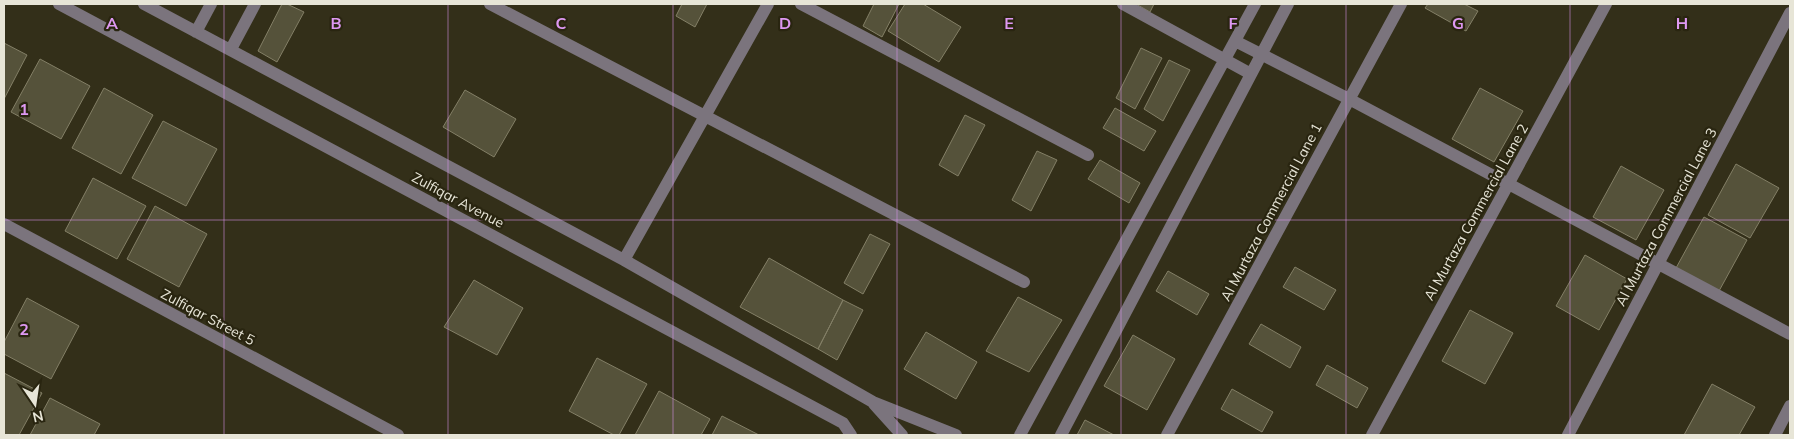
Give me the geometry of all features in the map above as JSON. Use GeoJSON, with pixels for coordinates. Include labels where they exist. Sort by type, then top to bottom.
{"type":"FeatureCollection","features":[{"type":"Feature","properties":{"kind":"street","name":"Zulfiqar Avenue"},"geometry":{"type":"LineString","coordinates":[[59,4],[844,429]]}},
{"type":"Feature","properties":{"kind":"street","name":"Zulfiqar Avenue"},"geometry":{"type":"LineString","coordinates":[[144,4],[624,260],[873,402]]}},
{"type":"Feature","properties":{"kind":"street"},"geometry":{"type":"LineString","coordinates":[[196,32],[211,4]]}},
{"type":"Feature","properties":{"kind":"street"},"geometry":{"type":"LineString","coordinates":[[231,50],[255,4]]}},
{"type":"Feature","properties":{"kind":"street"},"geometry":{"type":"LineString","coordinates":[[490,4],[1024,282]]}},
{"type":"Feature","properties":{"kind":"street"},"geometry":{"type":"LineString","coordinates":[[624,260],[768,4]]}},
{"type":"Feature","properties":{"kind":"street"},"geometry":{"type":"LineString","coordinates":[[801,4],[1088,155]]}},
{"type":"Feature","properties":{"kind":"street"},"geometry":{"type":"LineString","coordinates":[[1122,4],[1251,74]]}},
{"type":"Feature","properties":{"kind":"street"},"geometry":{"type":"LineString","coordinates":[[1020,435],[1255,4]]}},
{"type":"Feature","properties":{"kind":"street"},"geometry":{"type":"LineString","coordinates":[[1061,435],[1288,4]]}},
{"type":"Feature","properties":{"kind":"street","name":"Al Murtaza Commercial Lane 1"},"geometry":{"type":"LineString","coordinates":[[1167,435],[1401,4]]}},
{"type":"Feature","properties":{"kind":"street","name":"Al Murtaza Commercial Lane 2"},"geometry":{"type":"LineString","coordinates":[[1372,435],[1606,4]]}},
{"type":"Feature","properties":{"kind":"street","name":"Al Murtaza Commercial Lane 3"},"geometry":{"type":"LineString","coordinates":[[1568,435],[1790,12]]}},
{"type":"Feature","properties":{"kind":"street"},"geometry":{"type":"LineString","coordinates":[[1235,41],[1349,99],[1790,334]]}},
{"type":"Feature","properties":{"kind":"street","name":"Zulfiqar Street 5"},"geometry":{"type":"LineString","coordinates":[[4,224],[398,435]]}},
{"type":"Feature","properties":{"kind":"street"},"geometry":{"type":"LineString","coordinates":[[873,402],[902,435]]}},
{"type":"Feature","properties":{"kind":"street"},"geometry":{"type":"LineString","coordinates":[[873,402],[956,435]]}},
{"type":"Feature","properties":{"kind":"street"},"geometry":{"type":"LineString","coordinates":[[1775,435],[1790,406]]}},
{"type":"Feature","properties":{"kind":"street"},"geometry":{"type":"LineString","coordinates":[[844,429],[852,435]]}},
{"type":"Feature","properties":{"kind":"building"},"geometry":{"type":"Polygon","coordinates":[[[282,4],[287,4],[304,12],[277,62],[258,51],[282,4]]]}},
{"type":"Feature","properties":{"kind":"building"},"geometry":{"type":"Polygon","coordinates":[[[682,4],[707,4],[695,27],[676,16],[682,4]]]}},
{"type":"Feature","properties":{"kind":"building"},"geometry":{"type":"Polygon","coordinates":[[[874,4],[899,4],[882,37],[863,26],[874,4]]]}},
{"type":"Feature","properties":{"kind":"building"},"geometry":{"type":"Polygon","coordinates":[[[905,4],[923,4],[961,27],[939,62],[888,31],[905,4]]]}},
{"type":"Feature","properties":{"kind":"building"},"geometry":{"type":"Polygon","coordinates":[[[1136,4],[1154,4],[1150,12],[1136,4]]]}},
{"type":"Feature","properties":{"kind":"building"},"geometry":{"type":"Polygon","coordinates":[[[1428,4],[1464,4],[1478,11],[1466,31],[1425,8],[1428,4]]]}},
{"type":"Feature","properties":{"kind":"building"},"geometry":{"type":"Polygon","coordinates":[[[4,43],[27,55],[4,99],[4,43]]]}},
{"type":"Feature","properties":{"kind":"building"},"geometry":{"type":"Polygon","coordinates":[[[1141,48],[1162,58],[1135,109],[1116,98],[1141,48]]]}},
{"type":"Feature","properties":{"kind":"building"},"geometry":{"type":"Polygon","coordinates":[[[40,59],[90,86],[61,139],[11,112],[40,59]]]}},
{"type":"Feature","properties":{"kind":"building"},"geometry":{"type":"Polygon","coordinates":[[[1169,60],[1190,70],[1163,121],[1144,109],[1169,60]]]}},
{"type":"Feature","properties":{"kind":"building"},"geometry":{"type":"Polygon","coordinates":[[[104,88],[153,115],[121,174],[72,148],[104,88]]]}},
{"type":"Feature","properties":{"kind":"building"},"geometry":{"type":"Polygon","coordinates":[[[1480,88],[1523,111],[1494,162],[1452,139],[1480,88]]]}},
{"type":"Feature","properties":{"kind":"building"},"geometry":{"type":"Polygon","coordinates":[[[465,90],[516,119],[494,157],[443,127],[465,90]]]}},
{"type":"Feature","properties":{"kind":"building"},"geometry":{"type":"Polygon","coordinates":[[[1115,108],[1156,131],[1144,151],[1103,128],[1115,108]]]}},
{"type":"Feature","properties":{"kind":"building"},"geometry":{"type":"Polygon","coordinates":[[[965,115],[985,125],[958,176],[939,165],[965,115]]]}},
{"type":"Feature","properties":{"kind":"building"},"geometry":{"type":"Polygon","coordinates":[[[163,121],[217,149],[186,206],[132,178],[163,121]]]}},
{"type":"Feature","properties":{"kind":"building"},"geometry":{"type":"Polygon","coordinates":[[[1037,151],[1057,160],[1031,211],[1012,200],[1037,151]]]}},
{"type":"Feature","properties":{"kind":"building"},"geometry":{"type":"Polygon","coordinates":[[[1100,160],[1140,183],[1129,203],[1088,179],[1100,160]]]}},
{"type":"Feature","properties":{"kind":"building"},"geometry":{"type":"Polygon","coordinates":[[[1736,164],[1779,188],[1750,238],[1708,215],[1736,164]]]}},
{"type":"Feature","properties":{"kind":"building"},"geometry":{"type":"Polygon","coordinates":[[[1621,166],[1664,190],[1636,240],[1593,217],[1621,166]]]}},
{"type":"Feature","properties":{"kind":"building"},"geometry":{"type":"Polygon","coordinates":[[[93,178],[146,206],[117,259],[65,231],[93,178]]]}},
{"type":"Feature","properties":{"kind":"building"},"geometry":{"type":"Polygon","coordinates":[[[155,206],[207,234],[179,287],[127,259],[155,206]]]}},
{"type":"Feature","properties":{"kind":"building"},"geometry":{"type":"Polygon","coordinates":[[[1704,217],[1747,240],[1719,291],[1676,268],[1704,217]]]}},
{"type":"Feature","properties":{"kind":"building"},"geometry":{"type":"Polygon","coordinates":[[[870,234],[890,244],[863,294],[844,283],[870,234]]]}},
{"type":"Feature","properties":{"kind":"building"},"geometry":{"type":"Polygon","coordinates":[[[1585,255],[1627,279],[1599,330],[1556,306],[1585,255]]]}},
{"type":"Feature","properties":{"kind":"building"},"geometry":{"type":"Polygon","coordinates":[[[769,258],[843,300],[818,349],[740,307],[769,258]]]}},
{"type":"Feature","properties":{"kind":"building"},"geometry":{"type":"Polygon","coordinates":[[[1295,267],[1336,290],[1324,310],[1283,287],[1295,267]]]}},
{"type":"Feature","properties":{"kind":"building"},"geometry":{"type":"Polygon","coordinates":[[[1168,271],[1209,294],[1197,315],[1156,291],[1168,271]]]}},
{"type":"Feature","properties":{"kind":"building"},"geometry":{"type":"Polygon","coordinates":[[[474,280],[523,308],[497,355],[444,327],[474,280]]]}},
{"type":"Feature","properties":{"kind":"building"},"geometry":{"type":"Polygon","coordinates":[[[1018,297],[1062,320],[1029,372],[986,351],[1018,297]]]}},
{"type":"Feature","properties":{"kind":"building"},"geometry":{"type":"Polygon","coordinates":[[[27,298],[79,326],[51,379],[4,354],[4,342],[27,298]]]}},
{"type":"Feature","properties":{"kind":"building"},"geometry":{"type":"Polygon","coordinates":[[[843,300],[863,310],[837,360],[818,349],[843,300]]]}},
{"type":"Feature","properties":{"kind":"building"},"geometry":{"type":"Polygon","coordinates":[[[1470,310],[1513,333],[1485,384],[1442,361],[1470,310]]]}},
{"type":"Feature","properties":{"kind":"building"},"geometry":{"type":"Polygon","coordinates":[[[1261,324],[1301,347],[1290,368],[1249,344],[1261,324]]]}},
{"type":"Feature","properties":{"kind":"building"},"geometry":{"type":"Polygon","coordinates":[[[926,332],[977,362],[956,399],[904,369],[926,332]]]}},
{"type":"Feature","properties":{"kind":"building"},"geometry":{"type":"Polygon","coordinates":[[[1133,335],[1175,359],[1147,410],[1104,386],[1133,335]]]}},
{"type":"Feature","properties":{"kind":"building"},"geometry":{"type":"Polygon","coordinates":[[[597,358],[647,384],[619,435],[614,435],[569,411],[597,358]]]}},
{"type":"Feature","properties":{"kind":"building"},"geometry":{"type":"Polygon","coordinates":[[[1327,365],[1368,388],[1357,408],[1316,385],[1327,365]]]}},
{"type":"Feature","properties":{"kind":"building"},"geometry":{"type":"Polygon","coordinates":[[[4,373],[42,393],[19,435],[4,435],[4,373]]]}},
{"type":"Feature","properties":{"kind":"building"},"geometry":{"type":"Polygon","coordinates":[[[1712,384],[1755,407],[1739,435],[1684,435],[1712,384]]]}},
{"type":"Feature","properties":{"kind":"building"},"geometry":{"type":"Polygon","coordinates":[[[1232,389],[1273,412],[1262,432],[1221,409],[1232,389]]]}},
{"type":"Feature","properties":{"kind":"building"},"geometry":{"type":"Polygon","coordinates":[[[659,391],[710,419],[701,435],[635,435],[659,391]]]}},
{"type":"Feature","properties":{"kind":"building"},"geometry":{"type":"Polygon","coordinates":[[[50,398],[100,424],[94,435],[30,435],[50,398]]]}},
{"type":"Feature","properties":{"kind":"building"},"geometry":{"type":"Polygon","coordinates":[[[722,416],[759,435],[712,435],[722,416]]]}},
{"type":"Feature","properties":{"kind":"building"},"geometry":{"type":"Polygon","coordinates":[[[1085,420],[1114,435],[1077,435],[1085,420]]]}}]}
